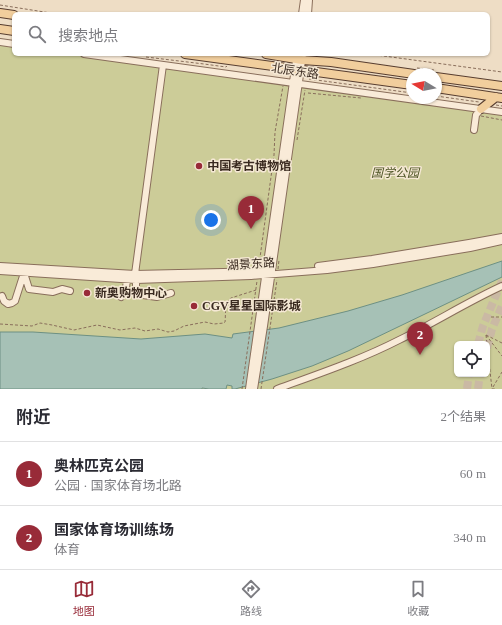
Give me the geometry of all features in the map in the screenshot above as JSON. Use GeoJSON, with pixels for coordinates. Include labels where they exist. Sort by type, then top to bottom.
{"type":"FeatureCollection","features":[{"type":"Feature","properties":{"kind":"main road"},"geometry":{"type":"LineString","coordinates":[[0,13],[12,15]]}},
{"type":"Feature","properties":{"kind":"main road"},"geometry":{"type":"LineString","coordinates":[[0,29],[12,31]]}},
{"type":"Feature","properties":{"kind":"main road","name":"北辰东路"},"geometry":{"type":"LineString","coordinates":[[201,56],[406,84]]}},
{"type":"Feature","properties":{"kind":"main road","name":"北辰东路"},"geometry":{"type":"LineString","coordinates":[[288,56],[406,73]]}},
{"type":"Feature","properties":{"kind":"main road"},"geometry":{"type":"LineString","coordinates":[[442,78],[502,86]]}},
{"type":"Feature","properties":{"kind":"main road"},"geometry":{"type":"LineString","coordinates":[[442,89],[499,97]]}},
{"type":"Feature","properties":{"kind":"main road"},"geometry":{"type":"LineString","coordinates":[[481,109],[499,97]]}},
{"type":"Feature","properties":{"kind":"street"},"geometry":{"type":"LineString","coordinates":[[302,12],[304,0]]}},
{"type":"Feature","properties":{"kind":"street"},"geometry":{"type":"LineString","coordinates":[[308,12],[310,0]]}},
{"type":"Feature","properties":{"kind":"street"},"geometry":{"type":"LineString","coordinates":[[0,42],[12,44]]}},
{"type":"Feature","properties":{"kind":"street","name":"北辰东路"},"geometry":{"type":"LineString","coordinates":[[98,56],[502,112]]}},
{"type":"Feature","properties":{"kind":"street"},"geometry":{"type":"LineString","coordinates":[[252,389],[264,326],[269,272],[299,57]]}},
{"type":"Feature","properties":{"kind":"street"},"geometry":{"type":"LineString","coordinates":[[163,65],[136,277],[136,294],[157,297],[171,293]]}},
{"type":"Feature","properties":{"kind":"street"},"geometry":{"type":"LineString","coordinates":[[474,130],[481,109]]}},
{"type":"Feature","properties":{"kind":"street","name":"湖景东路"},"geometry":{"type":"LineString","coordinates":[[0,266],[136,277],[258,273],[327,266],[469,243],[502,236]]}},
{"type":"Feature","properties":{"kind":"street","name":"湖景东路"},"geometry":{"type":"LineString","coordinates":[[269,272],[327,270],[373,264],[470,248],[502,241]]}},
{"type":"Feature","properties":{"kind":"street","name":"湖景东路"},"geometry":{"type":"LineString","coordinates":[[0,271],[127,279],[136,277]]}},
{"type":"Feature","properties":{"kind":"street"},"geometry":{"type":"LineString","coordinates":[[24,273],[29,289],[53,292],[62,289],[70,291]]}},
{"type":"Feature","properties":{"kind":"street"},"geometry":{"type":"LineString","coordinates":[[2,296],[4,301],[8,304],[15,301],[24,273]]}},
{"type":"Feature","properties":{"kind":"street"},"geometry":{"type":"LineString","coordinates":[[121,297],[126,288],[127,279]]}},
{"type":"Feature","properties":{"kind":"street"},"geometry":{"type":"LineString","coordinates":[[277,389],[365,356],[400,340],[502,286]]}},
{"type":"Feature","properties":{"kind":"path"},"geometry":{"type":"LineString","coordinates":[[0,5],[44,12]]}},
{"type":"Feature","properties":{"kind":"path"},"geometry":{"type":"LineString","coordinates":[[384,56],[502,72]]}},
{"type":"Feature","properties":{"kind":"path"},"geometry":{"type":"LineString","coordinates":[[146,57],[226,67],[233,60]]}},
{"type":"Feature","properties":{"kind":"path"},"geometry":{"type":"LineString","coordinates":[[309,79],[406,92]]}},
{"type":"Feature","properties":{"kind":"path"},"geometry":{"type":"LineString","coordinates":[[242,389],[274,155],[275,132],[284,81]]}},
{"type":"Feature","properties":{"kind":"path"},"geometry":{"type":"LineString","coordinates":[[308,93],[360,98]]}},
{"type":"Feature","properties":{"kind":"path"},"geometry":{"type":"LineString","coordinates":[[442,98],[481,109],[502,120]]}},
{"type":"Feature","properties":{"kind":"path"},"geometry":{"type":"LineString","coordinates":[[481,109],[502,106]]}},
{"type":"Feature","properties":{"kind":"path"},"geometry":{"type":"LineString","coordinates":[[0,324],[32,326],[40,323],[74,330],[96,325],[120,330],[134,328],[144,330],[158,329],[168,332],[184,326],[205,322],[214,324],[224,323],[228,300],[252,290],[256,290]]}},
{"type":"Feature","properties":{"kind":"path"},"geometry":{"type":"LineString","coordinates":[[491,317],[502,317]]}},
{"type":"Feature","properties":{"kind":"path"},"geometry":{"type":"LineString","coordinates":[[261,389],[264,326]]}},
{"type":"Feature","properties":{"kind":"path"},"geometry":{"type":"LineString","coordinates":[[486,335],[502,343]]}},
{"type":"Feature","properties":{"kind":"path"},"geometry":{"type":"LineString","coordinates":[[486,335],[487,341]]}},
{"type":"Feature","properties":{"kind":"path"},"geometry":{"type":"LineString","coordinates":[[486,335],[502,356]]}},
{"type":"Feature","properties":{"kind":"path"},"geometry":{"type":"LineString","coordinates":[[490,371],[492,389]]}},
{"type":"Feature","properties":{"kind":"path"},"geometry":{"type":"LineString","coordinates":[[492,389],[502,372]]}},
{"type":"Feature","properties":{"kind":"green space","name":"国学公园"},"geometry":{"type":"Polygon","coordinates":[[[0,44],[12,46],[12,56],[87,56],[406,100],[406,104],[436,104],[502,113],[502,389],[0,389],[0,44]]]}},
{"type":"Feature","properties":{"kind":"shaded area"},"geometry":{"type":"Polygon","coordinates":[[[502,261],[502,277],[348,351],[312,366],[235,389],[232,389],[232,386],[227,385],[226,389],[0,389],[0,332],[33,332],[141,339],[205,334],[232,338],[233,334],[279,328],[348,311],[402,295],[502,261]]]}},
{"type":"Feature","properties":{"kind":"tunnel"},"geometry":{"type":"LineString","coordinates":[[479,341],[483,326],[502,281]]}},
{"type":"Feature","properties":{"kind":"tunnel"},"geometry":{"type":"LineString","coordinates":[[489,341],[492,329],[502,306]]}},
{"type":"Feature","properties":{"kind":"tunnel"},"geometry":{"type":"LineString","coordinates":[[467,389],[469,377]]}},
{"type":"Feature","properties":{"kind":"tunnel"},"geometry":{"type":"LineString","coordinates":[[478,389],[480,377]]}},
{"type":"Feature","properties":{"kind":"place","name":"中国考古博物馆"},"geometry":{"type":"Point","coordinates":[199,166]}},
{"type":"Feature","properties":{"kind":"place","name":"奥林匹克公园"},"geometry":{"type":"Point","coordinates":[251,229]}},
{"type":"Feature","properties":{"kind":"place","name":"新奥购物中心"},"geometry":{"type":"Point","coordinates":[87,293]}},
{"type":"Feature","properties":{"kind":"place","name":"CGV星星国际影城"},"geometry":{"type":"Point","coordinates":[194,306]}},
{"type":"Feature","properties":{"kind":"place","name":"国家体育场训练场"},"geometry":{"type":"Point","coordinates":[420,355]}}]}
